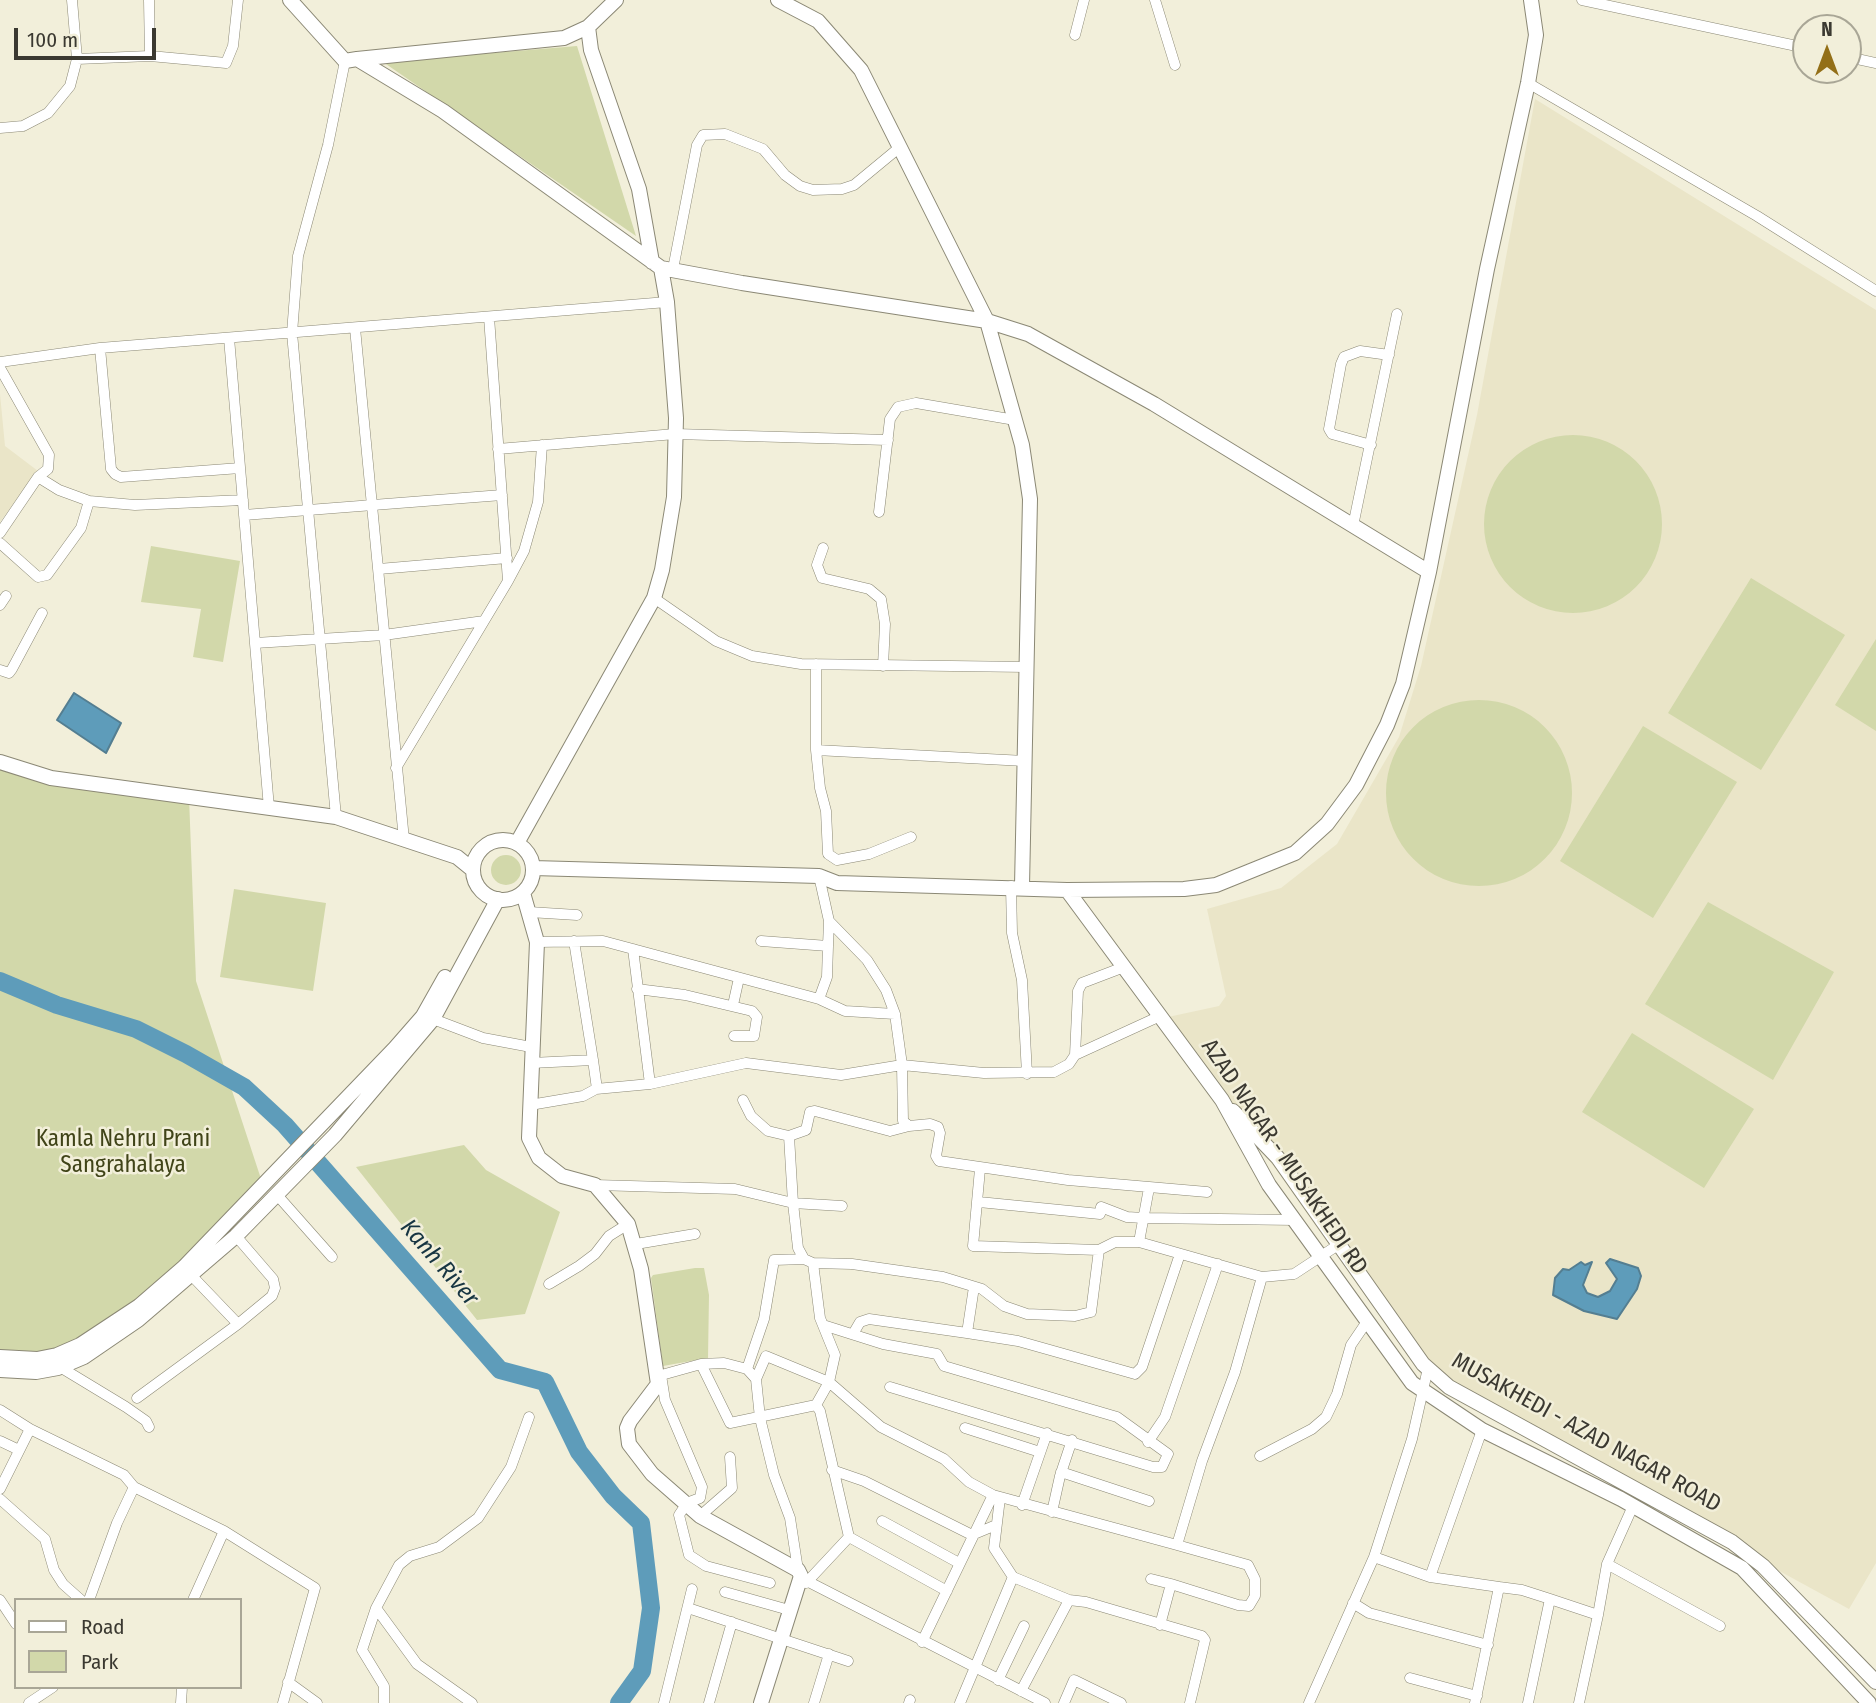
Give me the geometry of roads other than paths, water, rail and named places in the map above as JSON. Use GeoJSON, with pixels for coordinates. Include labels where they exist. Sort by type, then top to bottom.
{"type":"FeatureCollection","features":[{"type":"Feature","properties":{"kind":"street"},"geometry":{"type":"LineString","coordinates":[[0,128],[23,126],[48,113],[70,86],[77,59],[72,0]]}},
{"type":"Feature","properties":{"kind":"street"},"geometry":{"type":"LineString","coordinates":[[149,0],[150,57]]}},
{"type":"Feature","properties":{"kind":"street"},"geometry":{"type":"LineString","coordinates":[[77,59],[150,57],[226,63],[233,46],[238,0]]}},
{"type":"Feature","properties":{"kind":"street"},"geometry":{"type":"LineString","coordinates":[[290,0],[351,60],[443,111],[662,266],[742,284],[986,321],[1045,342],[1154,404],[1429,572]]}},
{"type":"Feature","properties":{"kind":"street"},"geometry":{"type":"LineString","coordinates":[[351,60],[564,38],[588,27],[616,0]]}},
{"type":"Feature","properties":{"kind":"street"},"geometry":{"type":"LineString","coordinates":[[778,0],[818,20],[862,70],[986,321],[1028,472],[1030,499],[1025,761],[1012,933],[1022,980],[1027,1074]]}},
{"type":"Feature","properties":{"kind":"street"},"geometry":{"type":"LineString","coordinates":[[1075,35],[1084,0]]}},
{"type":"Feature","properties":{"kind":"street"},"geometry":{"type":"LineString","coordinates":[[1156,0],[1175,65]]}},
{"type":"Feature","properties":{"kind":"street"},"geometry":{"type":"LineString","coordinates":[[533,869],[819,876],[837,883],[1016,886],[1067,890],[1184,889],[1216,885],[1295,853],[1326,824],[1356,785],[1387,725],[1403,684],[1429,572],[1487,269],[1528,83],[1536,35],[1531,0]]}},
{"type":"Feature","properties":{"kind":"street"},"geometry":{"type":"LineString","coordinates":[[1582,0],[1792,45]]}},
{"type":"Feature","properties":{"kind":"street"},"geometry":{"type":"LineString","coordinates":[[517,843],[654,598],[670,530],[675,434],[667,302],[662,266],[591,50],[588,27]]}},
{"type":"Feature","properties":{"kind":"street"},"geometry":{"type":"LineString","coordinates":[[337,817],[292,333],[298,256],[351,60]]}},
{"type":"Feature","properties":{"kind":"street"},"geometry":{"type":"LineString","coordinates":[[1528,83],[1745,209],[1876,291]]}},
{"type":"Feature","properties":{"kind":"street"},"geometry":{"type":"LineString","coordinates":[[662,266],[697,145],[704,135],[725,134],[762,149],[785,175],[800,186],[813,190],[842,189],[854,184],[900,147]]}},
{"type":"Feature","properties":{"kind":"street"},"geometry":{"type":"LineString","coordinates":[[0,362],[100,348],[667,302]]}},
{"type":"Feature","properties":{"kind":"street"},"geometry":{"type":"LineString","coordinates":[[1353,526],[1397,314]]}},
{"type":"Feature","properties":{"kind":"street"},"geometry":{"type":"LineString","coordinates":[[489,317],[508,581]]}},
{"type":"Feature","properties":{"kind":"street"},"geometry":{"type":"LineString","coordinates":[[355,328],[404,840]]}},
{"type":"Feature","properties":{"kind":"street"},"geometry":{"type":"LineString","coordinates":[[229,338],[269,808]]}},
{"type":"Feature","properties":{"kind":"street"},"geometry":{"type":"LineString","coordinates":[[100,348],[111,469],[115,474],[121,477],[240,468]]}},
{"type":"Feature","properties":{"kind":"street"},"geometry":{"type":"LineString","coordinates":[[1371,445],[1332,434],[1329,429],[1340,364],[1344,357],[1360,351],[1389,355]]}},
{"type":"Feature","properties":{"kind":"street"},"geometry":{"type":"LineString","coordinates":[[0,368],[49,455],[48,470],[38,477],[0,533]]}},
{"type":"Feature","properties":{"kind":"street"},"geometry":{"type":"LineString","coordinates":[[879,512],[894,411],[916,402],[1015,420]]}},
{"type":"Feature","properties":{"kind":"street"},"geometry":{"type":"LineString","coordinates":[[498,449],[675,434],[888,440]]}},
{"type":"Feature","properties":{"kind":"street"},"geometry":{"type":"LineString","coordinates":[[396,768],[524,551],[538,502],[542,445]]}},
{"type":"Feature","properties":{"kind":"street"},"geometry":{"type":"LineString","coordinates":[[38,477],[59,490],[89,501],[135,505],[243,500]]}},
{"type":"Feature","properties":{"kind":"street"},"geometry":{"type":"LineString","coordinates":[[244,515],[502,495]]}},
{"type":"Feature","properties":{"kind":"street"},"geometry":{"type":"LineString","coordinates":[[0,543],[38,577],[47,575],[81,528],[89,501]]}},
{"type":"Feature","properties":{"kind":"street"},"geometry":{"type":"LineString","coordinates":[[823,548],[817,565],[821,578],[869,589],[881,599],[885,624],[883,666]]}},
{"type":"Feature","properties":{"kind":"street"},"geometry":{"type":"LineString","coordinates":[[379,569],[507,558]]}},
{"type":"Feature","properties":{"kind":"street"},"geometry":{"type":"LineString","coordinates":[[654,598],[716,642],[752,656],[816,664],[1027,667]]}},
{"type":"Feature","properties":{"kind":"street"},"geometry":{"type":"LineString","coordinates":[[0,670],[9,673],[12,669],[42,613]]}},
{"type":"Feature","properties":{"kind":"street"},"geometry":{"type":"LineString","coordinates":[[255,643],[384,635],[484,621]]}},
{"type":"Feature","properties":{"kind":"street"},"geometry":{"type":"LineString","coordinates":[[816,664],[816,750],[820,788],[826,811],[826,848],[832,858],[837,860],[869,854],[911,837]]}},
{"type":"Feature","properties":{"kind":"street"},"geometry":{"type":"LineString","coordinates":[[816,750],[1025,761]]}},
{"type":"Feature","properties":{"kind":"street"},"geometry":{"type":"LineString","coordinates":[[0,762],[51,778],[337,817],[457,858],[473,870],[480,889],[494,898],[511,899],[523,892],[531,883],[533,869],[528,852],[517,843],[503,839],[484,846],[476,857],[473,870]]}},
{"type":"Feature","properties":{"kind":"street"},"geometry":{"type":"LineString","coordinates":[[819,876],[829,921],[827,978],[819,999]]}},
{"type":"Feature","properties":{"kind":"street","name":"AZAD NAGAR - MUSAKHEDI RD"},"geometry":{"type":"LineString","coordinates":[[1067,890],[1158,1017],[1222,1100],[1269,1185],[1417,1387]]}},
{"type":"Feature","properties":{"kind":"street"},"geometry":{"type":"LineString","coordinates":[[523,892],[537,942],[529,1138],[539,1158],[562,1176],[595,1185],[735,1189],[793,1203],[842,1206]]}},
{"type":"Feature","properties":{"kind":"street"},"geometry":{"type":"LineString","coordinates":[[0,1370],[36,1372],[60,1367],[112,1340],[192,1276],[278,1196],[335,1135],[433,1019],[494,898]]}},
{"type":"Feature","properties":{"kind":"street"},"geometry":{"type":"LineString","coordinates":[[0,1357],[37,1359],[80,1345],[139,1306],[184,1266],[423,1016],[494,898]]}},
{"type":"Feature","properties":{"kind":"street"},"geometry":{"type":"LineString","coordinates":[[529,912],[577,915]]}},
{"type":"Feature","properties":{"kind":"street"},"geometry":{"type":"LineString","coordinates":[[829,921],[854,945],[877,974],[895,1014],[902,1065],[902,1116],[909,1126]]}},
{"type":"Feature","properties":{"kind":"street"},"geometry":{"type":"LineString","coordinates":[[574,941],[597,1089]]}},
{"type":"Feature","properties":{"kind":"street"},"geometry":{"type":"LineString","coordinates":[[537,942],[603,941],[819,999],[845,1011],[895,1014]]}},
{"type":"Feature","properties":{"kind":"street"},"geometry":{"type":"LineString","coordinates":[[761,941],[828,946]]}},
{"type":"Feature","properties":{"kind":"street"},"geometry":{"type":"LineString","coordinates":[[633,949],[650,1084]]}},
{"type":"Feature","properties":{"kind":"street"},"geometry":{"type":"LineString","coordinates":[[530,1105],[583,1096],[597,1089],[650,1084],[746,1063],[841,1074],[902,1065],[1027,1074],[1054,1072],[1069,1064],[1075,1055],[1078,991],[1082,983],[1124,967]]}},
{"type":"Feature","properties":{"kind":"street"},"geometry":{"type":"LineString","coordinates":[[733,1005],[739,978]]}},
{"type":"Feature","properties":{"kind":"street"},"geometry":{"type":"LineString","coordinates":[[637,989],[733,1005],[752,1011],[757,1017],[754,1036],[734,1036]]}},
{"type":"Feature","properties":{"kind":"street"},"geometry":{"type":"LineString","coordinates":[[1075,1055],[1158,1017]]}},
{"type":"Feature","properties":{"kind":"street"},"geometry":{"type":"LineString","coordinates":[[433,1019],[483,1038],[531,1047]]}},
{"type":"Feature","properties":{"kind":"street"},"geometry":{"type":"LineString","coordinates":[[531,1063],[593,1060]]}},
{"type":"Feature","properties":{"kind":"street"},"geometry":{"type":"LineString","coordinates":[[743,1100],[751,1116],[768,1131],[789,1136],[806,1130],[810,1112],[815,1111],[890,1131],[930,1124],[938,1127],[940,1133],[937,1159],[979,1169],[1207,1192]]}},
{"type":"Feature","properties":{"kind":"street","name":"MUSAKHEDI - AZAD NAGAR ROAD"},"geometry":{"type":"LineString","coordinates":[[1222,1100],[1278,1158],[1393,1324],[1428,1368],[1449,1387],[1722,1536],[1752,1558],[1876,1682]]}},
{"type":"Feature","properties":{"kind":"street"},"geometry":{"type":"LineString","coordinates":[[789,1136],[798,1248],[809,1261],[823,1325],[835,1355],[829,1382],[816,1405],[849,1537],[947,1591]]}},
{"type":"Feature","properties":{"kind":"street"},"geometry":{"type":"LineString","coordinates":[[979,1169],[979,1202],[973,1246],[1099,1250],[1115,1242],[1139,1242],[1262,1277],[1294,1274],[1338,1245]]}},
{"type":"Feature","properties":{"kind":"street"},"geometry":{"type":"LineString","coordinates":[[595,1185],[628,1224],[636,1244],[665,1400],[700,1480],[702,1495],[696,1501],[687,1503],[678,1519],[689,1555],[706,1566],[770,1583]]}},
{"type":"Feature","properties":{"kind":"street"},"geometry":{"type":"LineString","coordinates":[[1139,1242],[1149,1188]]}},
{"type":"Feature","properties":{"kind":"street"},"geometry":{"type":"LineString","coordinates":[[278,1196],[332,1257]]}},
{"type":"Feature","properties":{"kind":"street"},"geometry":{"type":"LineString","coordinates":[[979,1202],[1100,1214],[1101,1207],[1127,1217],[1143,1219],[1296,1220]]}},
{"type":"Feature","properties":{"kind":"street"},"geometry":{"type":"LineString","coordinates":[[549,1284],[595,1254],[609,1236],[628,1224]]}},
{"type":"Feature","properties":{"kind":"street"},"geometry":{"type":"LineString","coordinates":[[636,1244],[695,1234]]}},
{"type":"Feature","properties":{"kind":"street"},"geometry":{"type":"LineString","coordinates":[[137,1398],[272,1296],[275,1288],[273,1279],[236,1236]]}},
{"type":"Feature","properties":{"kind":"street"},"geometry":{"type":"LineString","coordinates":[[747,1369],[764,1319],[774,1260],[852,1264],[943,1277],[974,1287],[1004,1306],[1027,1314],[1087,1315],[1091,1312],[1099,1250]]}},
{"type":"Feature","properties":{"kind":"street"},"geometry":{"type":"LineString","coordinates":[[853,1334],[860,1322],[869,1320],[967,1332],[1018,1341],[1135,1374],[1142,1367],[1180,1254]]}},
{"type":"Feature","properties":{"kind":"street"},"geometry":{"type":"LineString","coordinates":[[1148,1443],[1165,1417],[1218,1264]]}},
{"type":"Feature","properties":{"kind":"street"},"geometry":{"type":"LineString","coordinates":[[192,1276],[238,1324]]}},
{"type":"Feature","properties":{"kind":"street"},"geometry":{"type":"LineString","coordinates":[[1177,1545],[1202,1461],[1235,1372],[1262,1277]]}},
{"type":"Feature","properties":{"kind":"street"},"geometry":{"type":"LineString","coordinates":[[967,1332],[974,1287]]}},
{"type":"Feature","properties":{"kind":"street"},"geometry":{"type":"LineString","coordinates":[[1259,1456],[1312,1429],[1326,1417],[1337,1394],[1351,1345],[1368,1320]]}},
{"type":"Feature","properties":{"kind":"street"},"geometry":{"type":"LineString","coordinates":[[823,1325],[883,1344],[937,1354],[944,1366],[1117,1417],[1148,1443],[1168,1454],[1162,1467],[1153,1467],[1072,1440],[890,1387]]}},
{"type":"Feature","properties":{"kind":"street"},"geometry":{"type":"LineString","coordinates":[[802,1576],[790,1518],[774,1475],[760,1418],[756,1379],[766,1356],[829,1382],[881,1427],[944,1460],[970,1482],[996,1497],[1095,1521],[1248,1565],[1255,1579],[1255,1596],[1249,1606],[1238,1605],[1151,1579]]}},
{"type":"Feature","properties":{"kind":"street"},"geometry":{"type":"LineString","coordinates":[[660,1375],[701,1364],[724,1363],[747,1369],[756,1379]]}},
{"type":"Feature","properties":{"kind":"street"},"geometry":{"type":"LineString","coordinates":[[701,1364],[727,1421],[760,1418],[816,1405]]}},
{"type":"Feature","properties":{"kind":"street"},"geometry":{"type":"LineString","coordinates":[[60,1367],[126,1407],[146,1421],[149,1427]]}},
{"type":"Feature","properties":{"kind":"street"},"geometry":{"type":"LineString","coordinates":[[1309,1703],[1374,1557],[1412,1439],[1417,1387],[1428,1368]]}},
{"type":"Feature","properties":{"kind":"street"},"geometry":{"type":"LineString","coordinates":[[660,1375],[651,1398],[630,1421],[627,1428],[629,1444],[652,1474],[700,1516],[922,1642],[1045,1703]]}},
{"type":"Feature","properties":{"kind":"street"},"geometry":{"type":"LineString","coordinates":[[1417,1387],[1482,1430],[1627,1503],[1742,1568],[1865,1701]]}},
{"type":"Feature","properties":{"kind":"street"},"geometry":{"type":"LineString","coordinates":[[0,1410],[30,1429],[124,1475],[134,1487],[223,1531],[315,1588],[283,1703]]}},
{"type":"Feature","properties":{"kind":"street"},"geometry":{"type":"LineString","coordinates":[[384,1703],[384,1686],[362,1650],[376,1608],[399,1565],[410,1556],[439,1547],[478,1518],[511,1467],[529,1417]]}},
{"type":"Feature","properties":{"kind":"street"},"geometry":{"type":"LineString","coordinates":[[965,1428],[1040,1452]]}},
{"type":"Feature","properties":{"kind":"street"},"geometry":{"type":"LineString","coordinates":[[0,1489],[30,1429]]}},
{"type":"Feature","properties":{"kind":"street"},"geometry":{"type":"LineString","coordinates":[[1430,1577],[1482,1430]]}},
{"type":"Feature","properties":{"kind":"street"},"geometry":{"type":"LineString","coordinates":[[1022,1504],[1047,1433]]}},
{"type":"Feature","properties":{"kind":"street"},"geometry":{"type":"LineString","coordinates":[[1052,1512],[1072,1440]]}},
{"type":"Feature","properties":{"kind":"street"},"geometry":{"type":"LineString","coordinates":[[0,1441],[19,1450]]}},
{"type":"Feature","properties":{"kind":"street"},"geometry":{"type":"LineString","coordinates":[[700,1516],[732,1488],[730,1457]]}},
{"type":"Feature","properties":{"kind":"street"},"geometry":{"type":"LineString","coordinates":[[832,1470],[864,1481],[972,1535],[996,1525]]}},
{"type":"Feature","properties":{"kind":"street"},"geometry":{"type":"LineString","coordinates":[[1061,1472],[1149,1501]]}},
{"type":"Feature","properties":{"kind":"street"},"geometry":{"type":"LineString","coordinates":[[1579,1703],[1607,1564],[1627,1503],[1627,1483]]}},
{"type":"Feature","properties":{"kind":"street"},"geometry":{"type":"LineString","coordinates":[[90,1598],[117,1523],[134,1487]]}},
{"type":"Feature","properties":{"kind":"street"},"geometry":{"type":"LineString","coordinates":[[996,1497],[994,1548],[1003,1556],[1013,1577],[1069,1600],[1086,1602],[1202,1636],[1205,1640],[1190,1703]]}},
{"type":"Feature","properties":{"kind":"street"},"geometry":{"type":"LineString","coordinates":[[922,1642],[972,1535],[996,1497]]}},
{"type":"Feature","properties":{"kind":"street"},"geometry":{"type":"LineString","coordinates":[[0,1499],[45,1539],[54,1570],[63,1584],[79,1598]]}},
{"type":"Feature","properties":{"kind":"street"},"geometry":{"type":"LineString","coordinates":[[0,1514],[10,1507]]}},
{"type":"Feature","properties":{"kind":"street"},"geometry":{"type":"LineString","coordinates":[[882,1521],[959,1563]]}},
{"type":"Feature","properties":{"kind":"street"},"geometry":{"type":"LineString","coordinates":[[193,1598],[223,1531]]}},
{"type":"Feature","properties":{"kind":"street"},"geometry":{"type":"LineString","coordinates":[[761,1703],[802,1576],[849,1537]]}},
{"type":"Feature","properties":{"kind":"street"},"geometry":{"type":"LineString","coordinates":[[1374,1557],[1430,1577],[1499,1587],[1550,1599],[1598,1615]]}},
{"type":"Feature","properties":{"kind":"street"},"geometry":{"type":"LineString","coordinates":[[1607,1564],[1720,1626]]}},
{"type":"Feature","properties":{"kind":"street"},"geometry":{"type":"LineString","coordinates":[[960,1703],[1013,1577]]}},
{"type":"Feature","properties":{"kind":"street"},"geometry":{"type":"LineString","coordinates":[[1160,1625],[1171,1584]]}},
{"type":"Feature","properties":{"kind":"street"},"geometry":{"type":"LineString","coordinates":[[1410,1678],[1476,1700],[1499,1587]]}},
{"type":"Feature","properties":{"kind":"street"},"geometry":{"type":"LineString","coordinates":[[664,1703],[692,1589]]}},
{"type":"Feature","properties":{"kind":"street"},"geometry":{"type":"LineString","coordinates":[[725,1592],[789,1610]]}},
{"type":"Feature","properties":{"kind":"street"},"geometry":{"type":"LineString","coordinates":[[1528,1703],[1550,1599]]}},
{"type":"Feature","properties":{"kind":"street"},"geometry":{"type":"LineString","coordinates":[[0,1600],[14,1621]]}},
{"type":"Feature","properties":{"kind":"street"},"geometry":{"type":"LineString","coordinates":[[1021,1692],[1069,1600]]}},
{"type":"Feature","properties":{"kind":"street"},"geometry":{"type":"LineString","coordinates":[[1353,1603],[1369,1613],[1488,1646]]}},
{"type":"Feature","properties":{"kind":"street"},"geometry":{"type":"LineString","coordinates":[[376,1608],[417,1664],[471,1703]]}},
{"type":"Feature","properties":{"kind":"street"},"geometry":{"type":"LineString","coordinates":[[688,1608],[848,1661]]}},
{"type":"Feature","properties":{"kind":"street"},"geometry":{"type":"LineString","coordinates":[[709,1703],[732,1622]]}},
{"type":"Feature","properties":{"kind":"street"},"geometry":{"type":"LineString","coordinates":[[998,1680],[1024,1626]]}},
{"type":"Feature","properties":{"kind":"street"},"geometry":{"type":"LineString","coordinates":[[814,1703],[829,1654]]}},
{"type":"Feature","properties":{"kind":"street"},"geometry":{"type":"LineString","coordinates":[[1065,1703],[1074,1679],[1121,1703]]}},
{"type":"Feature","properties":{"kind":"street"},"geometry":{"type":"LineString","coordinates":[[288,1682],[317,1703]]}},
{"type":"Feature","properties":{"kind":"street"},"geometry":{"type":"LineString","coordinates":[[29,1703],[52,1689]]}},
{"type":"Feature","properties":{"kind":"water"},"geometry":{"type":"Polygon","coordinates":[[[74,693],[121,723],[106,753],[57,720],[74,693]]]}},
{"type":"Feature","properties":{"kind":"water"},"geometry":{"type":"Polygon","coordinates":[[[1610,1259],[1638,1268],[1641,1276],[1637,1289],[1617,1319],[1584,1311],[1553,1295],[1555,1278],[1563,1269],[1569,1270],[1581,1262],[1585,1265],[1592,1262],[1583,1285],[1587,1293],[1598,1297],[1610,1291],[1617,1279],[1606,1263],[1610,1259]]]}},
{"type":"Feature","properties":{"kind":"waterway","name":"Kanh River"},"geometry":{"type":"LineString","coordinates":[[0,981],[57,1005],[136,1029],[244,1087],[285,1125],[500,1370],[545,1382],[579,1452],[613,1496],[641,1523],[651,1608],[642,1671],[619,1703]]}},
{"type":"Feature","properties":{"kind":"park label","name":"Kamla Nehru Prani Sangrahalaya"},"geometry":{"type":"Point","coordinates":[123,1153]}}]}
